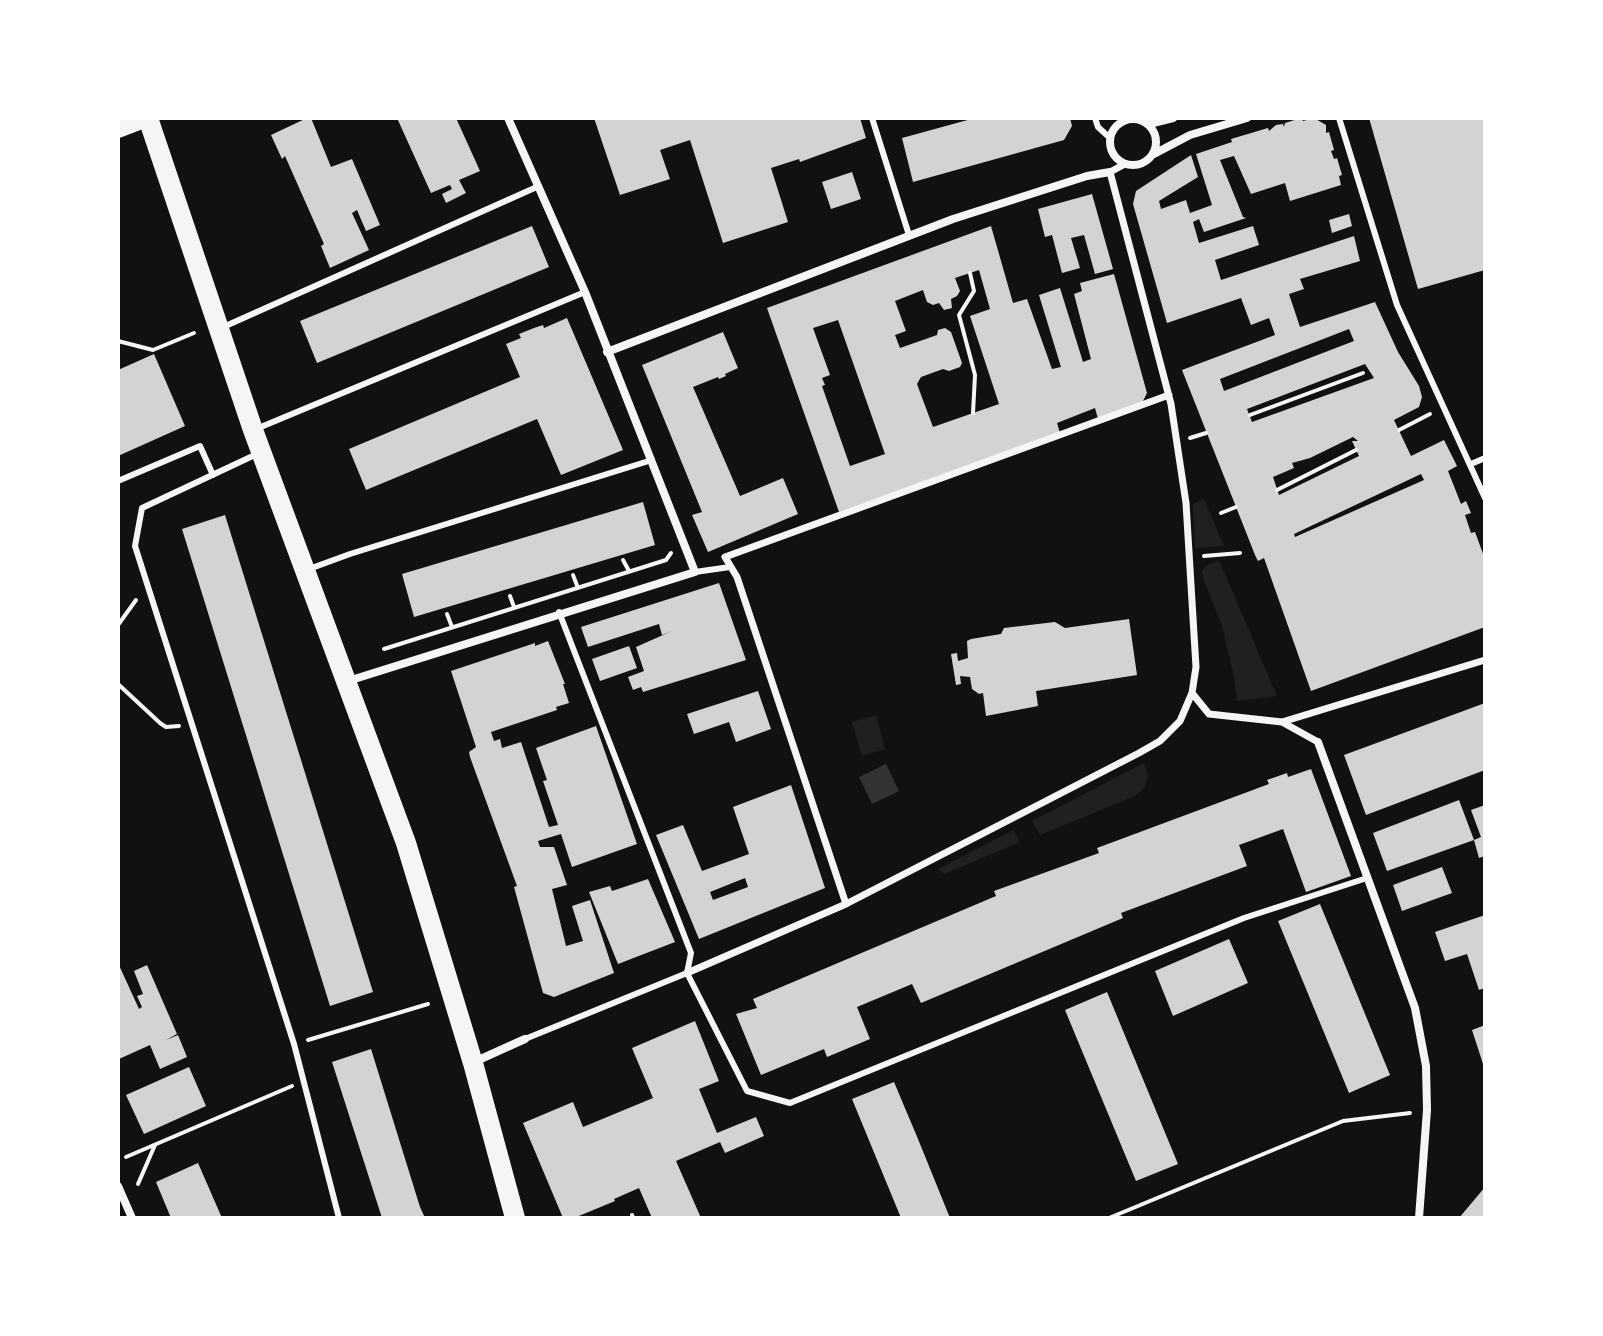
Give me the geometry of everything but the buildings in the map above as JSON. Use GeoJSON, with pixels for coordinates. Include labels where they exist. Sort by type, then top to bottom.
{"type":"FeatureCollection","features":[{"type":"Feature","properties":{"kind":"main road"},"geometry":{"type":"LineString","coordinates":[[118,128],[146,118],[253,430],[406,843],[473,1063],[515,1218]]}},
{"type":"Feature","properties":{"kind":"street"},"geometry":{"type":"LineString","coordinates":[[347,681],[559,612],[695,572],[585,292],[508,118]]}},
{"type":"Feature","properties":{"kind":"street"},"geometry":{"type":"LineString","coordinates":[[1125,164],[1113,154],[1110,138],[1118,124],[1133,119],[1149,124],[1173,118]]}},
{"type":"Feature","properties":{"kind":"street"},"geometry":{"type":"LineString","coordinates":[[607,352],[909,235],[1057,186],[1110,172],[1125,164],[1141,164],[1190,135],[1247,118]]}},
{"type":"Feature","properties":{"kind":"street"},"geometry":{"type":"LineString","coordinates":[[1149,124],[1157,138],[1154,154]]}},
{"type":"Feature","properties":{"kind":"street"},"geometry":{"type":"LineString","coordinates":[[687,973],[846,904],[1149,747],[1180,721],[1192,693],[1196,667],[1186,503],[1169,395],[1110,172]]}},
{"type":"Feature","properties":{"kind":"street"},"geometry":{"type":"LineString","coordinates":[[846,904],[737,577],[725,557],[1169,395]]}},
{"type":"Feature","properties":{"kind":"street"},"geometry":{"type":"LineString","coordinates":[[1282,722],[1485,660]]}},
{"type":"Feature","properties":{"kind":"street"},"geometry":{"type":"LineString","coordinates":[[1192,693],[1209,714],[1282,722],[1318,742],[1415,1008],[1426,1066],[1427,1110],[1419,1218]]}},
{"type":"Feature","properties":{"kind":"street"},"geometry":{"type":"LineString","coordinates":[[473,1063],[525,1039]]}},
{"type":"Feature","properties":{"kind":"street"},"geometry":{"type":"LineString","coordinates":[[118,1186],[132,1218]]}},
{"type":"Feature","properties":{"kind":"lane"},"geometry":{"type":"LineString","coordinates":[[872,118],[909,235]]}},
{"type":"Feature","properties":{"kind":"lane"},"geometry":{"type":"LineString","coordinates":[[1095,118],[1098,127],[1110,138]]}},
{"type":"Feature","properties":{"kind":"lane"},"geometry":{"type":"LineString","coordinates":[[1339,118],[1397,305],[1485,498]]}},
{"type":"Feature","properties":{"kind":"lane"},"geometry":{"type":"LineString","coordinates":[[219,329],[539,186]]}},
{"type":"Feature","properties":{"kind":"lane"},"geometry":{"type":"LineString","coordinates":[[253,430],[585,292]]}},
{"type":"Feature","properties":{"kind":"lane"},"geometry":{"type":"LineString","coordinates":[[118,481],[200,446],[213,475]]}},
{"type":"Feature","properties":{"kind":"lane"},"geometry":{"type":"LineString","coordinates":[[262,452],[142,508],[135,546],[294,1044],[339,1218]]}},
{"type":"Feature","properties":{"kind":"lane"},"geometry":{"type":"LineString","coordinates":[[1471,464],[1485,458]]}},
{"type":"Feature","properties":{"kind":"lane"},"geometry":{"type":"LineString","coordinates":[[306,570],[652,460]]}},
{"type":"Feature","properties":{"kind":"lane"},"geometry":{"type":"LineString","coordinates":[[695,572],[730,567]]}},
{"type":"Feature","properties":{"kind":"lane"},"geometry":{"type":"LineString","coordinates":[[559,612],[691,953],[687,973],[747,1091],[790,1103],[1244,918],[1367,878]]}},
{"type":"Feature","properties":{"kind":"lane"},"geometry":{"type":"LineString","coordinates":[[525,1039],[687,973]]}},
{"type":"Feature","properties":{"kind":"path"},"geometry":{"type":"LineString","coordinates":[[970,273],[974,291],[959,315],[975,375],[973,413]]}},
{"type":"Feature","properties":{"kind":"path"},"geometry":{"type":"LineString","coordinates":[[118,341],[153,350],[194,333]]}},
{"type":"Feature","properties":{"kind":"path"},"geometry":{"type":"LineString","coordinates":[[1250,415],[1363,373]]}},
{"type":"Feature","properties":{"kind":"path"},"geometry":{"type":"LineString","coordinates":[[1399,430],[1430,414]]}},
{"type":"Feature","properties":{"kind":"path"},"geometry":{"type":"LineString","coordinates":[[1188,439],[1206,433]]}},
{"type":"Feature","properties":{"kind":"path"},"geometry":{"type":"LineString","coordinates":[[1277,490],[1356,450]]}},
{"type":"Feature","properties":{"kind":"path"},"geometry":{"type":"LineString","coordinates":[[1221,513],[1236,507]]}},
{"type":"Feature","properties":{"kind":"path"},"geometry":{"type":"LineString","coordinates":[[384,649],[666,560],[673,551]]}},
{"type":"Feature","properties":{"kind":"path"},"geometry":{"type":"LineString","coordinates":[[1189,557],[1240,553]]}},
{"type":"Feature","properties":{"kind":"path"},"geometry":{"type":"LineString","coordinates":[[623,560],[629,571]]}},
{"type":"Feature","properties":{"kind":"path"},"geometry":{"type":"LineString","coordinates":[[573,575],[578,588]]}},
{"type":"Feature","properties":{"kind":"path"},"geometry":{"type":"LineString","coordinates":[[118,625],[147,585]]}},
{"type":"Feature","properties":{"kind":"path"},"geometry":{"type":"LineString","coordinates":[[510,596],[514,607]]}},
{"type":"Feature","properties":{"kind":"path"},"geometry":{"type":"LineString","coordinates":[[447,614],[452,627]]}},
{"type":"Feature","properties":{"kind":"path"},"geometry":{"type":"LineString","coordinates":[[118,684],[166,727],[192,723]]}},
{"type":"Feature","properties":{"kind":"path"},"geometry":{"type":"LineString","coordinates":[[294,1044],[428,1004]]}},
{"type":"Feature","properties":{"kind":"path"},"geometry":{"type":"LineString","coordinates":[[126,1157],[302,1081]]}},
{"type":"Feature","properties":{"kind":"path"},"geometry":{"type":"LineString","coordinates":[[1109,1218],[1343,1121],[1427,1110]]}},
{"type":"Feature","properties":{"kind":"path"},"geometry":{"type":"LineString","coordinates":[[138,1184],[155,1145]]}},
{"type":"Feature","properties":{"kind":"shaded area"},"geometry":{"type":"Polygon","coordinates":[[[1204,499],[1224,546],[1195,548],[1193,504],[1204,499]]]}},
{"type":"Feature","properties":{"kind":"shaded area"},"geometry":{"type":"Polygon","coordinates":[[[1219,560],[1277,696],[1237,701],[1222,626],[1202,571],[1205,566],[1219,560]]]}},
{"type":"Feature","properties":{"kind":"shaded area"},"geometry":{"type":"Polygon","coordinates":[[[876,715],[885,749],[862,756],[852,722],[876,715]]]}},
{"type":"Feature","properties":{"kind":"shaded area"},"geometry":{"type":"Polygon","coordinates":[[[1144,763],[1148,777],[1144,788],[1135,796],[1040,835],[1032,821],[1144,763]]]}},
{"type":"Feature","properties":{"kind":"shaded area"},"geometry":{"type":"Polygon","coordinates":[[[886,764],[899,791],[872,804],[859,777],[886,764]]]}},
{"type":"Feature","properties":{"kind":"shaded area"},"geometry":{"type":"Polygon","coordinates":[[[1013,830],[1020,842],[944,874],[938,869],[1013,830]]]}}]}
